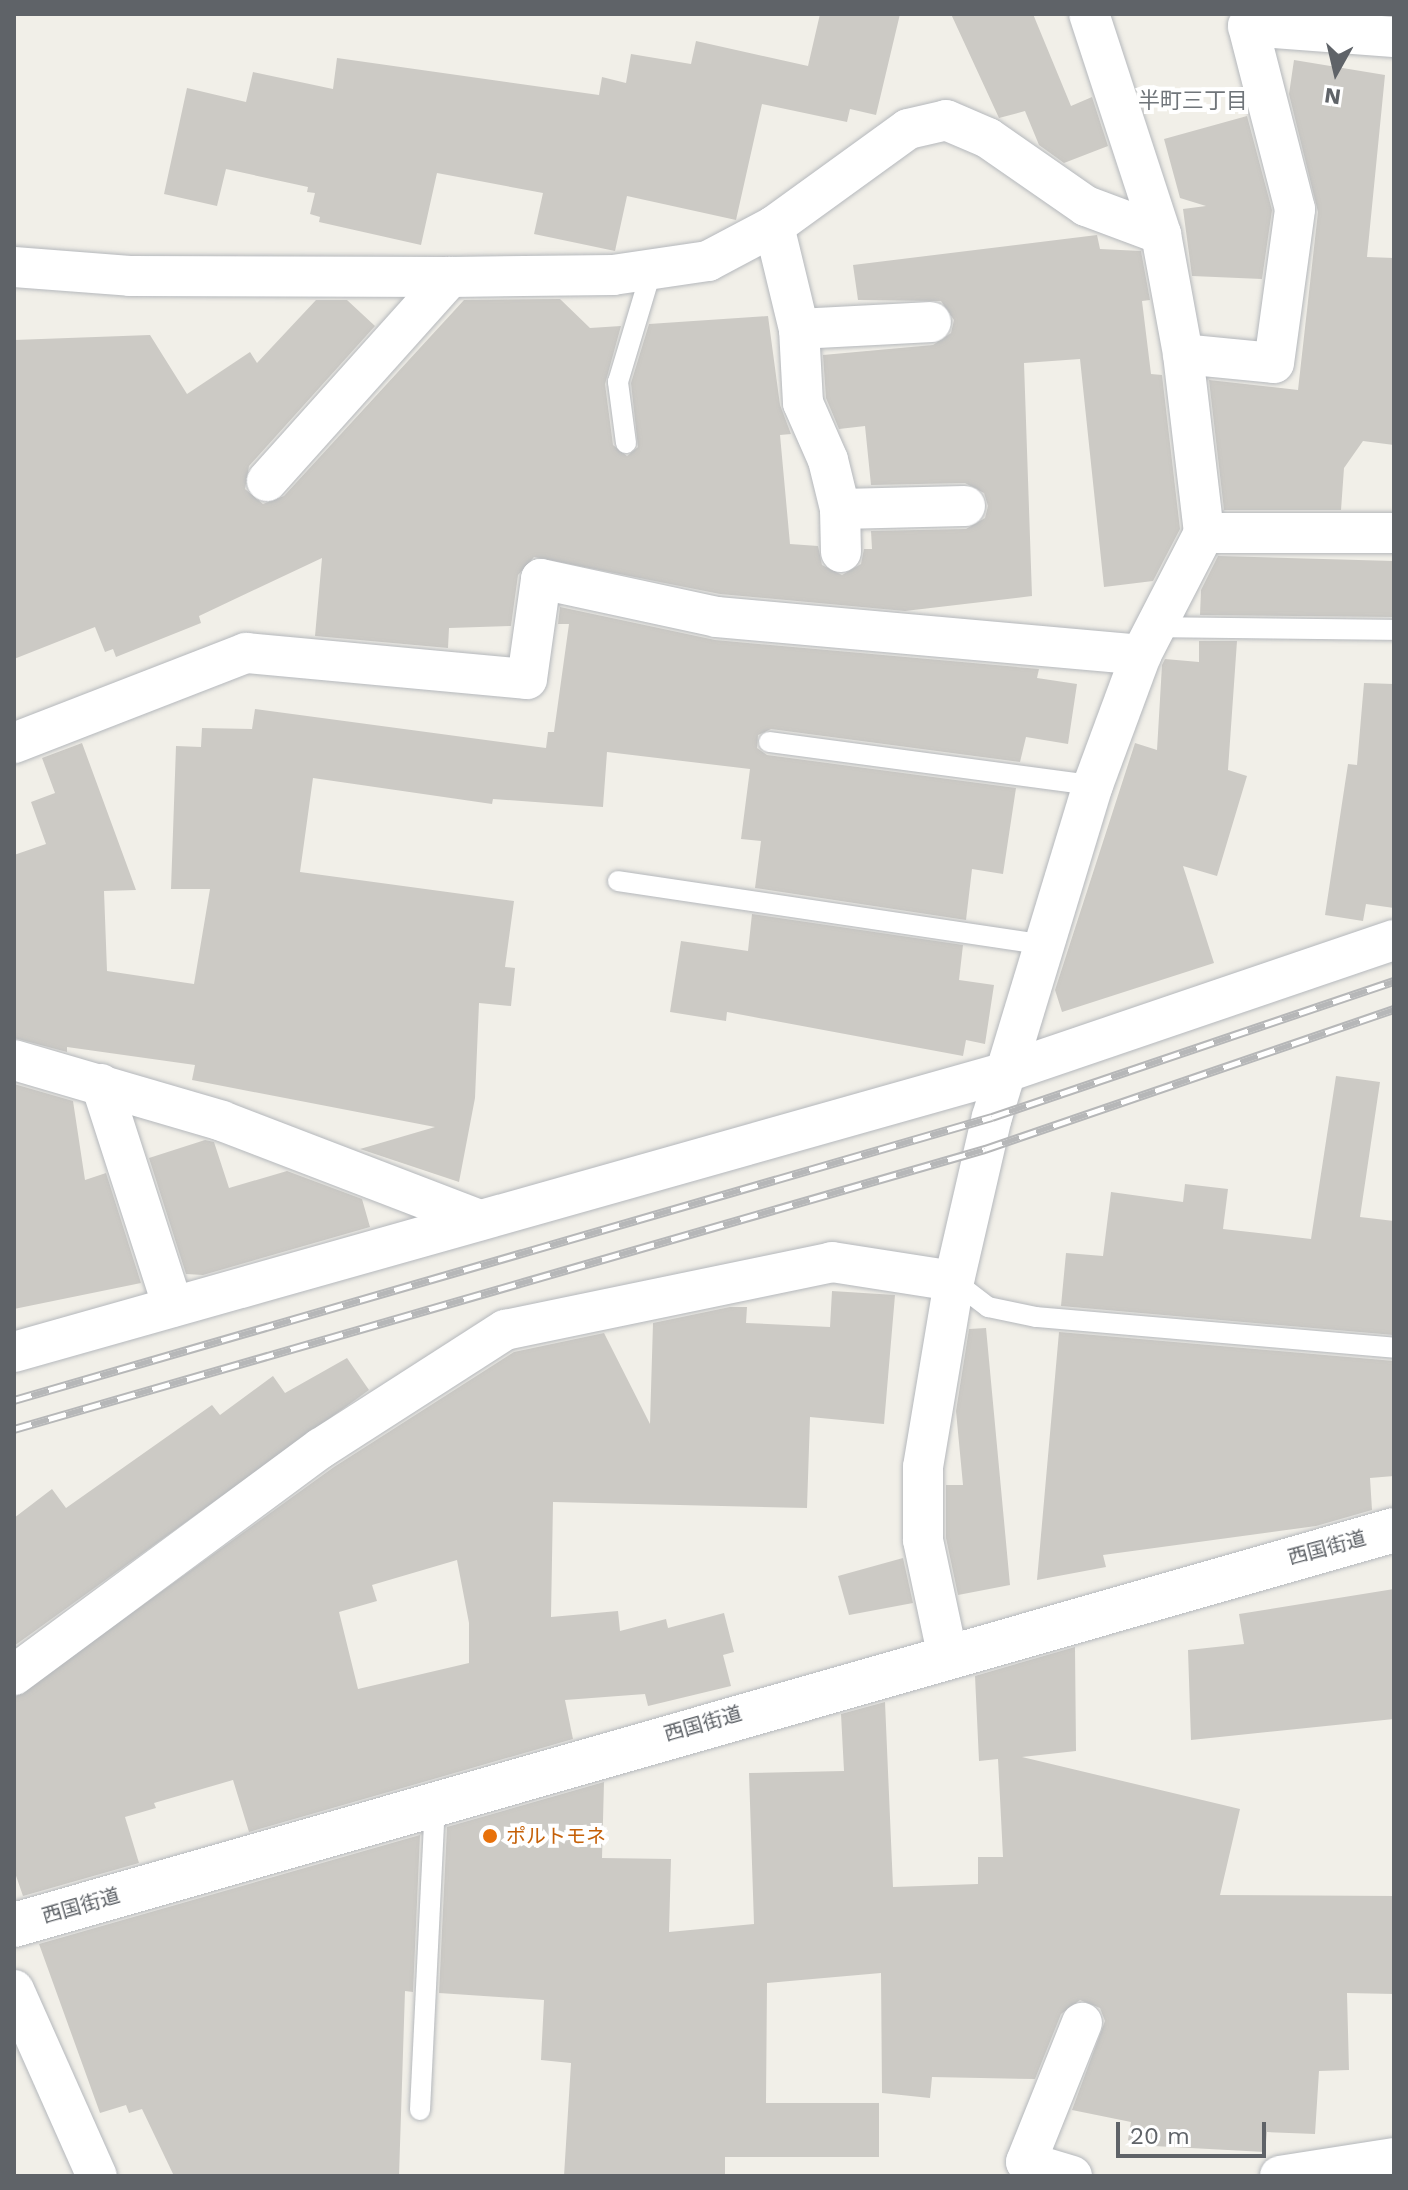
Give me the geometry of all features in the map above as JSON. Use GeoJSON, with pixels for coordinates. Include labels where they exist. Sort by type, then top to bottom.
{"type":"FeatureCollection","features":[{"type":"Feature","properties":{"kind":"street"},"geometry":{"type":"LineString","coordinates":[[947,1653],[923,1540],[923,1467],[954,1281],[1006,1072],[1042,944],[1093,785],[1148,641],[1204,533],[1183,354],[1161,234],[1089,14]]}},
{"type":"Feature","properties":{"kind":"street"},"geometry":{"type":"LineString","coordinates":[[1183,354],[1274,363],[1295,209],[1248,26],[1394,37]]}},
{"type":"Feature","properties":{"kind":"street"},"geometry":{"type":"LineString","coordinates":[[14,267],[130,276],[450,277],[652,269],[708,261],[774,226],[908,129],[946,120],[988,138],[1086,206],[1161,234]]}},
{"type":"Feature","properties":{"kind":"street"},"geometry":{"type":"LineString","coordinates":[[774,226],[799,329],[803,403],[828,460],[840,509],[841,552]]}},
{"type":"Feature","properties":{"kind":"street"},"geometry":{"type":"LineString","coordinates":[[267,481],[450,277]]}},
{"type":"Feature","properties":{"kind":"street"},"geometry":{"type":"LineString","coordinates":[[799,329],[931,322]]}},
{"type":"Feature","properties":{"kind":"street"},"geometry":{"type":"LineString","coordinates":[[840,509],[965,506]]}},
{"type":"Feature","properties":{"kind":"street"},"geometry":{"type":"LineString","coordinates":[[1204,533],[1394,533]]}},
{"type":"Feature","properties":{"kind":"street"},"geometry":{"type":"LineString","coordinates":[[14,743],[246,653],[527,679],[541,579],[717,617],[1148,641]]}},
{"type":"Feature","properties":{"kind":"street"},"geometry":{"type":"LineString","coordinates":[[14,1352],[1006,1072],[1394,940]]}},
{"type":"Feature","properties":{"kind":"street"},"geometry":{"type":"LineString","coordinates":[[14,1060],[222,1121],[480,1220]]}},
{"type":"Feature","properties":{"kind":"street"},"geometry":{"type":"LineString","coordinates":[[101,1084],[173,1307]]}},
{"type":"Feature","properties":{"kind":"street"},"geometry":{"type":"LineString","coordinates":[[14,1675],[321,1448],[505,1330],[832,1262],[954,1281]]}},
{"type":"Feature","properties":{"kind":"street","name":"西国街道"},"geometry":{"type":"LineString","coordinates":[[14,1925],[947,1653],[1394,1530]]}},
{"type":"Feature","properties":{"kind":"street"},"geometry":{"type":"LineString","coordinates":[[14,1990],[97,2176]]}},
{"type":"Feature","properties":{"kind":"street"},"geometry":{"type":"LineString","coordinates":[[1072,2176],[1026,2162],[1082,2023]]}},
{"type":"Feature","properties":{"kind":"street"},"geometry":{"type":"LineString","coordinates":[[1280,2176],[1394,2158]]}},
{"type":"Feature","properties":{"kind":"lane"},"geometry":{"type":"LineString","coordinates":[[626,443],[618,382],[652,269]]}},
{"type":"Feature","properties":{"kind":"lane"},"geometry":{"type":"LineString","coordinates":[[1148,641],[1394,630]]}},
{"type":"Feature","properties":{"kind":"lane"},"geometry":{"type":"LineString","coordinates":[[769,742],[1093,785]]}},
{"type":"Feature","properties":{"kind":"lane"},"geometry":{"type":"LineString","coordinates":[[618,881],[1042,944]]}},
{"type":"Feature","properties":{"kind":"lane"},"geometry":{"type":"LineString","coordinates":[[954,1281],[988,1307],[1036,1317],[1394,1348]]}},
{"type":"Feature","properties":{"kind":"lane"},"geometry":{"type":"LineString","coordinates":[[420,2110],[435,1803]]}},
{"type":"Feature","properties":{"kind":"building"},"geometry":{"type":"Polygon","coordinates":[[[820,14],[900,14],[876,115],[850,109],[847,122],[762,104],[736,220],[627,196],[615,251],[534,234],[543,193],[437,173],[421,245],[319,222],[320,217],[310,214],[315,193],[307,192],[308,187],[226,169],[217,206],[164,194],[187,88],[246,102],[253,72],[333,89],[337,58],[599,95],[602,77],[626,83],[631,54],[691,64],[696,41],[808,66],[820,14]]]}},
{"type":"Feature","properties":{"kind":"building"},"geometry":{"type":"Polygon","coordinates":[[[951,14],[1033,14],[1071,106],[1092,97],[1108,146],[1064,163],[1039,145],[1025,111],[999,118],[951,14]]]}},
{"type":"Feature","properties":{"kind":"building"},"geometry":{"type":"Polygon","coordinates":[[[1294,60],[1385,75],[1367,257],[1394,258],[1394,445],[1363,441],[1344,468],[1341,510],[1224,510],[1209,380],[1298,390],[1318,212],[1289,94],[1294,60]]]}},
{"type":"Feature","properties":{"kind":"building"},"geometry":{"type":"Polygon","coordinates":[[[1247,116],[1272,210],[1262,279],[1192,276],[1183,209],[1206,206],[1180,198],[1164,139],[1247,116]]]}},
{"type":"Feature","properties":{"kind":"building"},"geometry":{"type":"Polygon","coordinates":[[[1097,235],[1100,249],[1141,251],[1150,300],[1142,301],[1151,374],[1162,375],[1180,529],[1153,581],[1104,587],[1080,359],[1024,363],[1032,596],[905,611],[720,594],[534,557],[518,575],[511,626],[449,628],[448,648],[315,636],[322,558],[199,616],[201,623],[116,657],[113,649],[105,652],[95,627],[14,659],[14,340],[150,335],[187,394],[250,352],[257,363],[316,300],[347,300],[375,326],[249,466],[245,489],[263,504],[284,496],[464,300],[560,299],[590,328],[621,326],[605,384],[613,445],[627,456],[638,447],[631,383],[649,324],[768,316],[780,405],[791,434],[780,435],[790,544],[818,546],[822,565],[842,575],[861,564],[864,549],[872,549],[871,531],[966,529],[985,518],[988,506],[984,493],[965,483],[871,485],[865,426],[839,429],[826,398],[823,355],[933,345],[951,333],[954,320],[941,301],[858,300],[853,265],[1097,235]]]}},
{"type":"Feature","properties":{"kind":"building"},"geometry":{"type":"Polygon","coordinates":[[[1218,556],[1394,561],[1394,617],[1200,615],[1201,590],[1218,556]]]}},
{"type":"Feature","properties":{"kind":"building"},"geometry":{"type":"Polygon","coordinates":[[[560,607],[715,640],[1039,669],[1037,678],[1077,684],[1068,744],[1026,737],[1020,762],[771,729],[758,735],[757,748],[767,755],[1016,788],[1003,874],[972,869],[966,920],[755,888],[761,841],[741,839],[750,769],[607,752],[603,807],[493,799],[492,804],[313,778],[300,872],[514,901],[505,967],[515,968],[511,1006],[479,1003],[475,1098],[459,1182],[360,1149],[435,1127],[192,1080],[195,1065],[67,1047],[67,1052],[14,1038],[14,855],[46,844],[31,802],[55,793],[42,758],[82,743],[136,890],[104,891],[107,971],[194,984],[210,889],[171,889],[176,746],[201,747],[202,728],[252,729],[255,709],[546,748],[548,732],[554,732],[569,624],[558,624],[560,607]]]}},
{"type":"Feature","properties":{"kind":"building"},"geometry":{"type":"Polygon","coordinates":[[[1199,641],[1237,641],[1228,770],[1247,776],[1217,876],[1183,866],[1214,963],[1062,1012],[1055,990],[1135,743],[1157,750],[1162,665],[1165,659],[1199,662],[1199,641]]]}},
{"type":"Feature","properties":{"kind":"building"},"geometry":{"type":"Polygon","coordinates":[[[1364,683],[1394,684],[1394,908],[1366,904],[1363,921],[1325,915],[1348,764],[1357,765],[1364,683]]]}},
{"type":"Feature","properties":{"kind":"building"},"geometry":{"type":"Polygon","coordinates":[[[752,914],[963,945],[959,980],[994,985],[985,1044],[966,1040],[963,1056],[727,1012],[726,1021],[670,1012],[681,941],[748,951],[752,914]]]}},
{"type":"Feature","properties":{"kind":"building"},"geometry":{"type":"Polygon","coordinates":[[[1336,1076],[1380,1082],[1360,1217],[1394,1221],[1394,1335],[1061,1306],[1066,1253],[1103,1256],[1111,1192],[1183,1202],[1185,1184],[1228,1189],[1223,1229],[1311,1239],[1336,1076]]]}},
{"type":"Feature","properties":{"kind":"building"},"geometry":{"type":"Polygon","coordinates":[[[14,1084],[73,1101],[85,1180],[106,1173],[141,1283],[14,1309],[14,1084]]]}},
{"type":"Feature","properties":{"kind":"building"},"geometry":{"type":"Polygon","coordinates":[[[205,1140],[214,1142],[229,1188],[287,1171],[362,1199],[370,1227],[203,1275],[186,1274],[149,1158],[205,1140]]]}},
{"type":"Feature","properties":{"kind":"building"},"geometry":{"type":"Polygon","coordinates":[[[832,1291],[895,1295],[884,1424],[810,1417],[807,1508],[553,1502],[551,1617],[618,1611],[620,1631],[666,1619],[668,1628],[724,1613],[734,1652],[723,1655],[731,1686],[648,1706],[645,1694],[565,1700],[573,1739],[249,1832],[233,1780],[154,1803],[156,1808],[125,1817],[139,1863],[23,1896],[14,1870],[14,1698],[334,1467],[514,1352],[604,1333],[650,1424],[653,1323],[730,1307],[747,1307],[746,1323],[830,1327],[832,1291]],[[457,1560],[372,1585],[377,1601],[339,1612],[358,1689],[469,1663],[469,1623],[457,1560]]]}},
{"type":"Feature","properties":{"kind":"building"},"geometry":{"type":"Polygon","coordinates":[[[986,1328],[1010,1585],[958,1595],[946,1538],[946,1485],[963,1485],[956,1411],[969,1329],[986,1328]]]}},
{"type":"Feature","properties":{"kind":"building"},"geometry":{"type":"Polygon","coordinates":[[[1059,1332],[1394,1361],[1394,1476],[1370,1478],[1372,1510],[1316,1526],[1103,1555],[1106,1567],[1037,1580],[1059,1332]]]}},
{"type":"Feature","properties":{"kind":"building"},"geometry":{"type":"Polygon","coordinates":[[[347,1358],[369,1390],[14,1646],[14,1518],[52,1489],[66,1508],[212,1405],[220,1415],[273,1376],[285,1393],[347,1358]]]}},
{"type":"Feature","properties":{"kind":"building"},"geometry":{"type":"Polygon","coordinates":[[[903,1558],[913,1603],[849,1615],[838,1576],[903,1558]]]}},
{"type":"Feature","properties":{"kind":"building"},"geometry":{"type":"Polygon","coordinates":[[[1394,1589],[1394,1719],[1191,1740],[1188,1650],[1244,1644],[1239,1614],[1394,1589]]]}},
{"type":"Feature","properties":{"kind":"building"},"geometry":{"type":"Polygon","coordinates":[[[1075,1647],[1076,1751],[1022,1757],[1240,1809],[1220,1895],[1394,1896],[1394,1994],[1347,1993],[1349,2070],[1319,2071],[1315,2134],[1267,2132],[1265,2152],[1135,2145],[1128,2140],[1131,2122],[1072,2110],[1105,2021],[1100,2008],[1080,2000],[1061,2014],[1035,2079],[932,2077],[930,2098],[882,2093],[881,1973],[767,1983],[766,2103],[879,2103],[879,2157],[725,2157],[725,2176],[564,2176],[571,2063],[541,2060],[544,2000],[439,1993],[447,1827],[604,1782],[602,1858],[671,1859],[669,1932],[754,1924],[749,1773],[844,1771],[841,1714],[885,1702],[893,1887],[978,1884],[978,1857],[1003,1857],[998,1759],[979,1761],[975,1676],[1075,1647]]]}},
{"type":"Feature","properties":{"kind":"building"},"geometry":{"type":"Polygon","coordinates":[[[420,1835],[413,1992],[405,1991],[399,2176],[174,2176],[142,2109],[129,2113],[126,2105],[100,2113],[39,1944],[420,1835]]]}},
{"type":"Feature","properties":{"kind":"railway"},"geometry":{"type":"LineString","coordinates":[[14,1400],[992,1117],[1394,981]]}},
{"type":"Feature","properties":{"kind":"railway"},"geometry":{"type":"LineString","coordinates":[[14,1429],[985,1149],[1394,1009]]}},
{"type":"Feature","properties":{"kind":"place","name":"ポルトモネ"},"geometry":{"type":"Point","coordinates":[490,1836]}},
{"type":"Feature","properties":{"kind":"district","name":"半町三丁目"},"geometry":{"type":"Point","coordinates":[1193,101]}}]}
